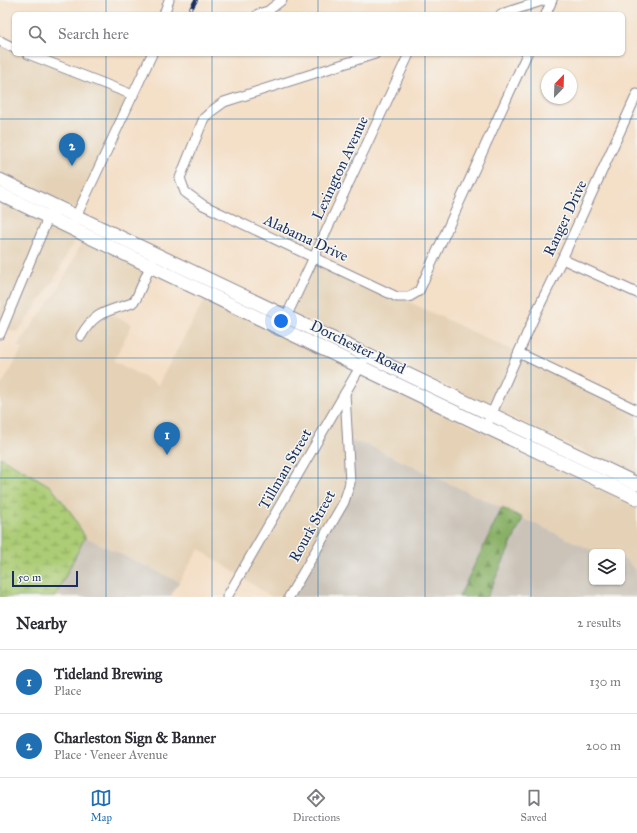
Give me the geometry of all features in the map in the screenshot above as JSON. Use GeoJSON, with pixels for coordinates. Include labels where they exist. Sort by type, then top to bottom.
{"type":"FeatureCollection","features":[{"type":"Feature","properties":{"kind":"main road","name":"Dorchester Road"},"geometry":{"type":"LineString","coordinates":[[0,180],[50,211],[152,260],[364,361],[492,414],[637,484]]}},
{"type":"Feature","properties":{"kind":"main road","name":"Dorchester Road"},"geometry":{"type":"LineString","coordinates":[[0,194],[50,211]]}},
{"type":"Feature","properties":{"kind":"main road","name":"Dorchester Road"},"geometry":{"type":"LineString","coordinates":[[152,260],[286,317],[486,427],[637,498]]}},
{"type":"Feature","properties":{"kind":"street"},"geometry":{"type":"LineString","coordinates":[[165,12],[169,0]]}},
{"type":"Feature","properties":{"kind":"street"},"geometry":{"type":"LineString","coordinates":[[265,12],[282,0]]}},
{"type":"Feature","properties":{"kind":"street"},"geometry":{"type":"LineString","coordinates":[[507,12],[545,0]]}},
{"type":"Feature","properties":{"kind":"street"},"geometry":{"type":"LineString","coordinates":[[547,12],[552,0]]}},
{"type":"Feature","properties":{"kind":"street"},"geometry":{"type":"LineString","coordinates":[[0,41],[12,47]]}},
{"type":"Feature","properties":{"kind":"street"},"geometry":{"type":"LineString","coordinates":[[33,56],[133,95]]}},
{"type":"Feature","properties":{"kind":"street"},"geometry":{"type":"LineString","coordinates":[[73,222],[151,56]]}},
{"type":"Feature","properties":{"kind":"street","name":"Alabama Drive"},"geometry":{"type":"LineString","coordinates":[[369,56],[224,102],[212,110],[204,118],[180,178],[185,192],[203,205],[397,297],[409,297],[419,292],[527,56]]}},
{"type":"Feature","properties":{"kind":"street","name":"Lexington Avenue"},"geometry":{"type":"LineString","coordinates":[[286,317],[408,56]]}},
{"type":"Feature","properties":{"kind":"street","name":"Ranger Drive"},"geometry":{"type":"LineString","coordinates":[[486,427],[536,313],[637,94]]}},
{"type":"Feature","properties":{"kind":"street"},"geometry":{"type":"LineString","coordinates":[[0,334],[50,211]]}},
{"type":"Feature","properties":{"kind":"street"},"geometry":{"type":"LineString","coordinates":[[562,258],[637,293]]}},
{"type":"Feature","properties":{"kind":"street"},"geometry":{"type":"LineString","coordinates":[[81,336],[87,325],[94,318],[136,300],[152,260]]}},
{"type":"Feature","properties":{"kind":"street"},"geometry":{"type":"LineString","coordinates":[[519,353],[637,410]]}},
{"type":"Feature","properties":{"kind":"street","name":"Tillman Street"},"geometry":{"type":"LineString","coordinates":[[227,597],[364,361]]}},
{"type":"Feature","properties":{"kind":"street","name":"Rourk Street"},"geometry":{"type":"LineString","coordinates":[[289,597],[344,502],[350,483],[345,393]]}},
{"type":"Feature","properties":{"kind":"shaded area"},"geometry":{"type":"Polygon","coordinates":[[[0,42],[12,46],[12,56],[35,56],[133,95],[79,210],[0,173],[0,42]]]}},
{"type":"Feature","properties":{"kind":"shaded area"},"geometry":{"type":"Polygon","coordinates":[[[0,201],[30,216],[31,218],[76,237],[54,280],[23,325],[16,332],[3,327],[0,334],[0,201]]]}},
{"type":"Feature","properties":{"kind":"shaded area"},"geometry":{"type":"Polygon","coordinates":[[[83,241],[148,272],[136,299],[106,313],[132,324],[114,361],[158,385],[205,299],[637,505],[637,572],[625,560],[625,549],[590,549],[369,445],[289,597],[272,597],[199,549],[179,582],[85,537],[70,511],[0,457],[0,388],[22,349],[17,346],[57,291],[83,241]]]}},
{"type":"Feature","properties":{"kind":"shaded area"},"geometry":{"type":"Polygon","coordinates":[[[313,257],[637,409],[637,477],[289,311],[313,257]]]}},
{"type":"Feature","properties":{"kind":"shaded area"},"geometry":{"type":"Polygon","coordinates":[[[348,441],[368,445],[502,508],[459,597],[289,597],[350,483],[348,441]]]}},
{"type":"Feature","properties":{"kind":"shaded area"},"geometry":{"type":"Polygon","coordinates":[[[523,518],[590,549],[589,585],[625,585],[625,560],[637,572],[637,597],[487,597],[523,518]]]}},
{"type":"Feature","properties":{"kind":"shaded area"},"geometry":{"type":"Polygon","coordinates":[[[85,537],[179,582],[170,597],[55,597],[85,537]]]}},
{"type":"Feature","properties":{"kind":"green space"},"geometry":{"type":"Polygon","coordinates":[[[0,457],[50,486],[70,511],[85,537],[55,597],[0,597],[0,457]]]}},
{"type":"Feature","properties":{"kind":"green space"},"geometry":{"type":"Polygon","coordinates":[[[502,508],[523,518],[487,597],[459,597],[502,508]]]}},
{"type":"Feature","properties":{"kind":"railway"},"geometry":{"type":"LineString","coordinates":[[189,12],[196,0]]}},
{"type":"Feature","properties":{"kind":"place","name":"Charleston Sign & Banner"},"geometry":{"type":"Point","coordinates":[72,166]}},
{"type":"Feature","properties":{"kind":"place","name":"Tideland Brewing"},"geometry":{"type":"Point","coordinates":[167,455]}}]}
